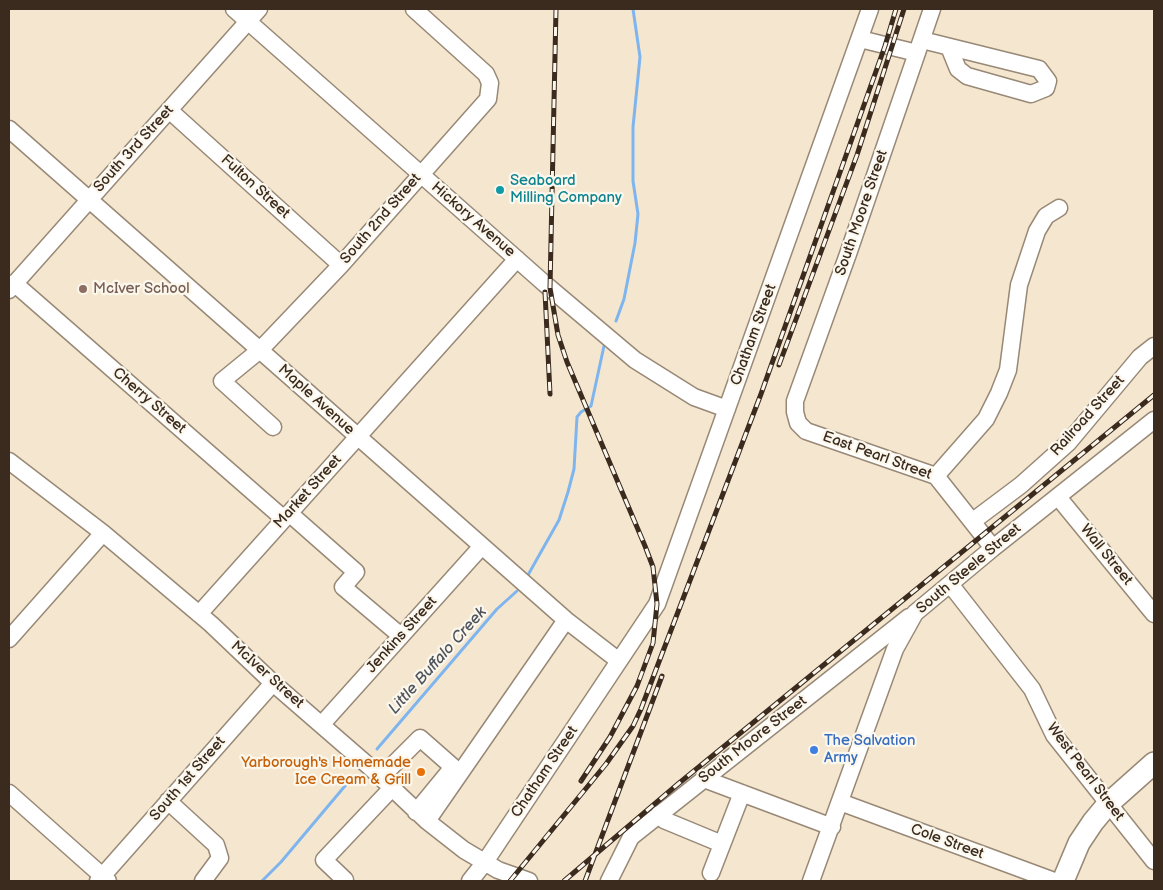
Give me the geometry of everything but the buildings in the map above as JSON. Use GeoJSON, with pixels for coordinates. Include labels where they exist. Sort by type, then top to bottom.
{"type":"FeatureCollection","features":[{"type":"Feature","properties":{"kind":"main road"},"geometry":{"type":"LineString","coordinates":[[1063,881],[1079,842],[1108,804],[1154,763]]}},
{"type":"Feature","properties":{"kind":"street","name":"Hickory Avenue"},"geometry":{"type":"LineString","coordinates":[[234,9],[420,175],[635,360],[694,397],[727,409]]}},
{"type":"Feature","properties":{"kind":"street","name":"South 3rd Street"},"geometry":{"type":"LineString","coordinates":[[12,287],[259,9]]}},
{"type":"Feature","properties":{"kind":"street","name":"South 2nd Street"},"geometry":{"type":"LineString","coordinates":[[273,427],[222,381],[260,350],[341,265],[484,106],[490,90],[490,83],[478,64],[414,9]]}},
{"type":"Feature","properties":{"kind":"street","name":"Chatham Street"},"geometry":{"type":"LineString","coordinates":[[470,881],[485,862],[650,616],[668,578],[870,9]]}},
{"type":"Feature","properties":{"kind":"street","name":"South Moore Street"},"geometry":{"type":"LineString","coordinates":[[796,417],[795,400],[848,254],[932,9]]}},
{"type":"Feature","properties":{"kind":"street"},"geometry":{"type":"LineString","coordinates":[[860,39],[919,46],[949,47],[1039,69],[1048,81],[1046,88],[1031,94],[967,76],[958,69],[949,47]]}},
{"type":"Feature","properties":{"kind":"street","name":"Fulton Street"},"geometry":{"type":"LineString","coordinates":[[169,110],[341,265]]}},
{"type":"Feature","properties":{"kind":"street","name":"Maple Avenue"},"geometry":{"type":"LineString","coordinates":[[9,129],[566,620],[622,658]]}},
{"type":"Feature","properties":{"kind":"street"},"geometry":{"type":"LineString","coordinates":[[936,476],[986,418],[999,393],[1008,370],[1019,285],[1038,231],[1046,216],[1059,208]]}},
{"type":"Feature","properties":{"kind":"street","name":"Market Street"},"geometry":{"type":"LineString","coordinates":[[200,614],[517,259]]}},
{"type":"Feature","properties":{"kind":"street","name":"Cherry Street"},"geometry":{"type":"LineString","coordinates":[[12,287],[286,516],[356,572],[342,587],[402,636]]}},
{"type":"Feature","properties":{"kind":"street","name":"Railroad Street"},"geometry":{"type":"LineString","coordinates":[[973,521],[1021,485],[1068,443],[1140,356],[1154,346]]}},
{"type":"Feature","properties":{"kind":"street","name":"East Pearl Street"},"geometry":{"type":"LineString","coordinates":[[796,417],[798,423],[806,431],[936,476],[973,521],[992,548]]}},
{"type":"Feature","properties":{"kind":"street","name":"South Steele Street"},"geometry":{"type":"LineString","coordinates":[[811,881],[895,648],[915,613],[992,548],[1154,420]]}},
{"type":"Feature","properties":{"kind":"street","name":"McIver Street"},"geometry":{"type":"LineString","coordinates":[[9,461],[103,533],[200,614],[273,683],[322,724],[421,817],[464,850],[485,862],[529,881]]}},
{"type":"Feature","properties":{"kind":"street","name":"Wall Street"},"geometry":{"type":"LineString","coordinates":[[1058,497],[1154,614]]}},
{"type":"Feature","properties":{"kind":"street"},"geometry":{"type":"LineString","coordinates":[[9,639],[103,533]]}},
{"type":"Feature","properties":{"kind":"street","name":"Jenkins Street"},"geometry":{"type":"LineString","coordinates":[[322,724],[482,546]]}},
{"type":"Feature","properties":{"kind":"street","name":"West Pearl Street"},"geometry":{"type":"LineString","coordinates":[[950,584],[1019,670],[1032,689],[1054,735],[1154,861]]}},
{"type":"Feature","properties":{"kind":"street","name":"South Moore Street"},"geometry":{"type":"LineString","coordinates":[[608,881],[631,837],[915,613]]}},
{"type":"Feature","properties":{"kind":"street"},"geometry":{"type":"LineString","coordinates":[[421,817],[566,620]]}},
{"type":"Feature","properties":{"kind":"street","name":"South 1st Street"},"geometry":{"type":"LineString","coordinates":[[103,880],[168,801],[273,683]]}},
{"type":"Feature","properties":{"kind":"street"},"geometry":{"type":"LineString","coordinates":[[344,881],[324,860],[420,738],[453,767],[421,817]]}},
{"type":"Feature","properties":{"kind":"street"},"geometry":{"type":"LineString","coordinates":[[704,779],[832,826]]}},
{"type":"Feature","properties":{"kind":"street"},"geometry":{"type":"LineString","coordinates":[[9,793],[103,880]]}},
{"type":"Feature","properties":{"kind":"street"},"geometry":{"type":"LineString","coordinates":[[711,873],[742,793]]}},
{"type":"Feature","properties":{"kind":"street"},"geometry":{"type":"LineString","coordinates":[[168,801],[216,845],[220,858],[203,881]]}},
{"type":"Feature","properties":{"kind":"street","name":"Cole Street"},"geometry":{"type":"LineString","coordinates":[[840,802],[1054,881]]}},
{"type":"Feature","properties":{"kind":"street"},"geometry":{"type":"LineString","coordinates":[[660,814],[664,820],[722,844]]}},
{"type":"Feature","properties":{"kind":"waterway","name":"Little Buffalo Creek"},"geometry":{"type":"LineString","coordinates":[[616,321],[624,299],[635,243],[638,214],[633,181],[633,127],[640,57],[633,9]]}},
{"type":"Feature","properties":{"kind":"waterway","name":"Little Buffalo Creek"},"geometry":{"type":"LineString","coordinates":[[528,575],[559,520],[574,469],[577,417],[591,406],[604,346]]}},
{"type":"Feature","properties":{"kind":"waterway","name":"Little Buffalo Creek"},"geometry":{"type":"LineString","coordinates":[[377,749],[497,609],[517,591]]}},
{"type":"Feature","properties":{"kind":"waterway","name":"Little Buffalo Creek"},"geometry":{"type":"LineString","coordinates":[[262,881],[281,862],[350,780]]}},
{"type":"Feature","properties":{"kind":"railway"},"geometry":{"type":"LineString","coordinates":[[556,9],[550,288],[558,335],[567,362],[653,567],[657,604],[653,643],[637,686],[610,737],[581,781]]}},
{"type":"Feature","properties":{"kind":"railway"},"geometry":{"type":"LineString","coordinates":[[510,881],[606,764],[633,726],[641,709],[761,394],[885,46],[896,9]]}},
{"type":"Feature","properties":{"kind":"railway"},"geometry":{"type":"LineString","coordinates":[[779,365],[857,155],[904,9]]}},
{"type":"Feature","properties":{"kind":"railway"},"geometry":{"type":"LineString","coordinates":[[545,292],[550,394]]}},
{"type":"Feature","properties":{"kind":"railway"},"geometry":{"type":"LineString","coordinates":[[564,881],[678,784],[1154,395]]}},
{"type":"Feature","properties":{"kind":"railway"},"geometry":{"type":"LineString","coordinates":[[585,881],[662,676]]}},
{"type":"Feature","properties":{"kind":"place","name":"Seaboard Milling Company"},"geometry":{"type":"Point","coordinates":[500,190]}},
{"type":"Feature","properties":{"kind":"place","name":"McIver School"},"geometry":{"type":"Point","coordinates":[83,289]}},
{"type":"Feature","properties":{"kind":"place","name":"The Salvation Army"},"geometry":{"type":"Point","coordinates":[814,750]}},
{"type":"Feature","properties":{"kind":"place","name":"Yarborough's Homemade Ice Cream & Grill"},"geometry":{"type":"Point","coordinates":[421,772]}}]}
